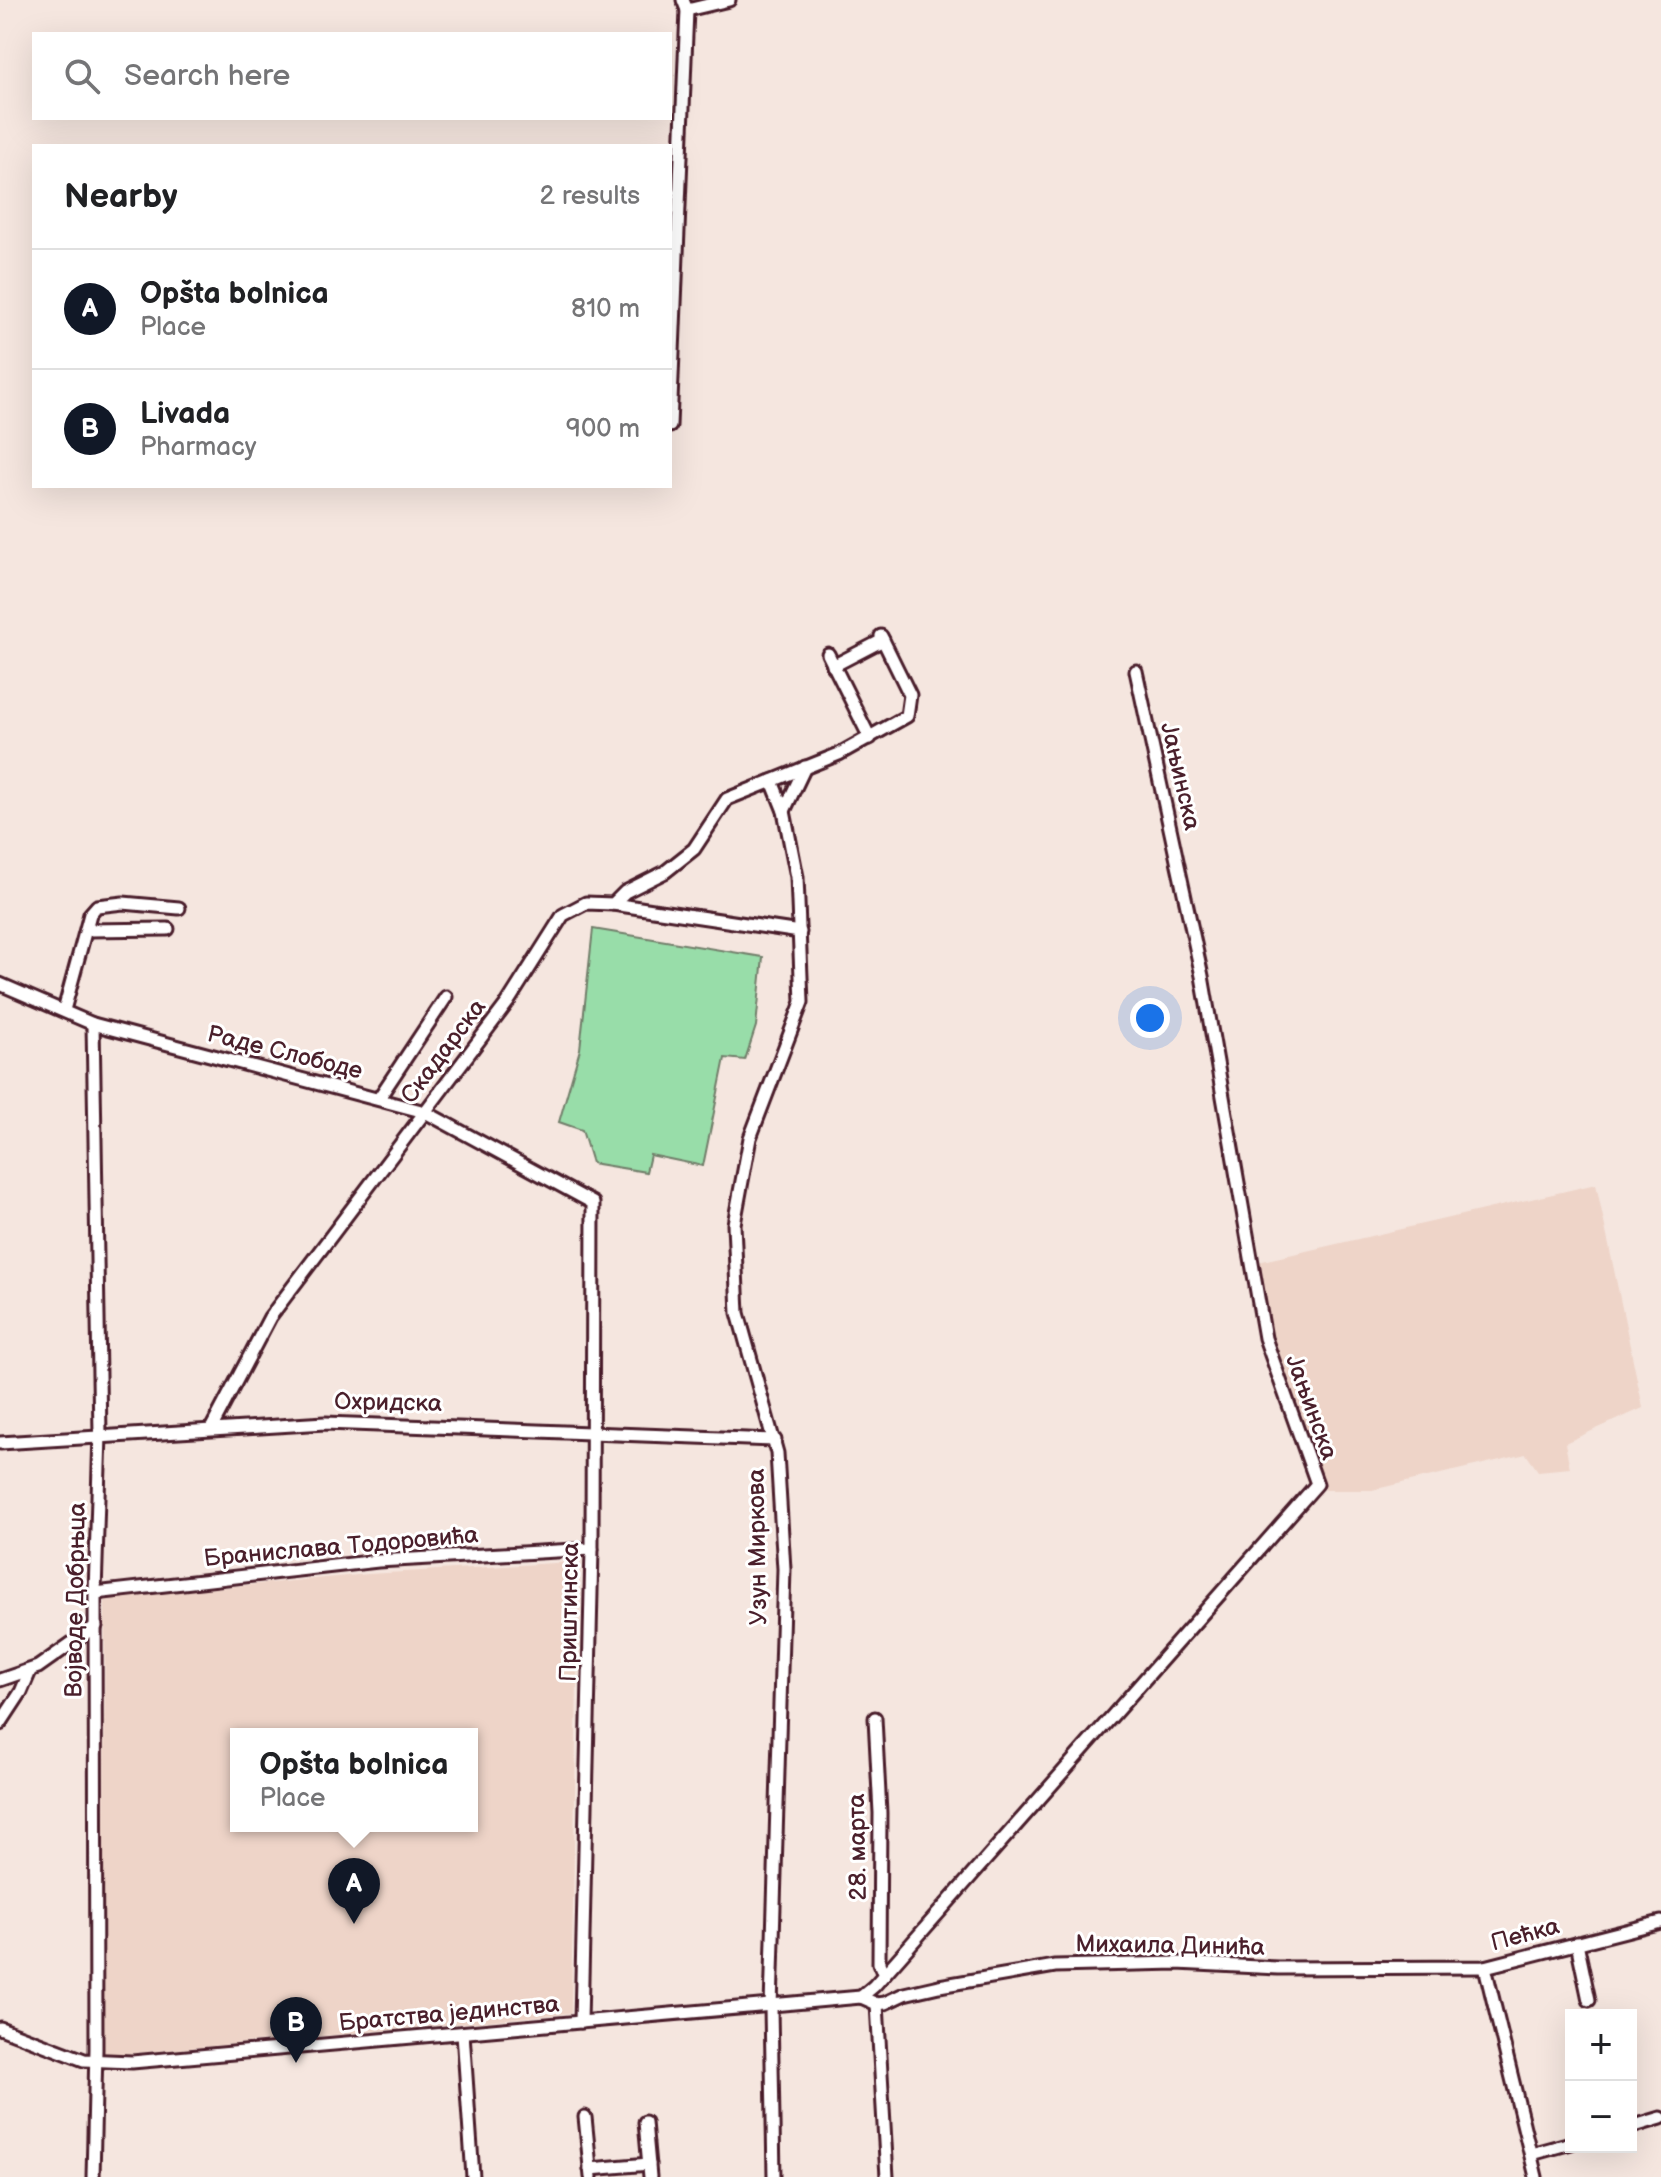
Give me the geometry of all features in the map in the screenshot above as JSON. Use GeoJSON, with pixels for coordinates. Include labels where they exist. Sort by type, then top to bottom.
{"type":"FeatureCollection","features":[{"type":"Feature","properties":{"kind":"street"},"geometry":{"type":"LineString","coordinates":[[672,370],[685,5],[729,0]]}},
{"type":"Feature","properties":{"kind":"street","name":"Скадарска"},"geometry":{"type":"LineString","coordinates":[[211,1429],[270,1317],[508,1002],[563,915],[586,903],[613,904],[625,892],[665,872],[694,849],[727,799],[870,738],[907,716],[911,705],[910,695],[882,638],[831,660],[870,738]]}},
{"type":"Feature","properties":{"kind":"street","name":"Јањинска"},"geometry":{"type":"LineString","coordinates":[[861,1997],[884,1975],[1317,1484],[1265,1338],[1202,976],[1136,671]]}},
{"type":"Feature","properties":{"kind":"street"},"geometry":{"type":"LineString","coordinates":[[784,811],[805,767]]}},
{"type":"Feature","properties":{"kind":"street","name":"Узун Миркова"},"geometry":{"type":"LineString","coordinates":[[772,781],[784,811],[797,877],[802,1002],[750,1138],[734,1224],[738,1313],[751,1369],[775,1440],[784,1569],[771,2007],[774,2177]]}},
{"type":"Feature","properties":{"kind":"street"},"geometry":{"type":"LineString","coordinates":[[64,1010],[90,914],[97,906],[161,904],[179,908]]}},
{"type":"Feature","properties":{"kind":"street"},"geometry":{"type":"LineString","coordinates":[[613,904],[800,932]]}},
{"type":"Feature","properties":{"kind":"street"},"geometry":{"type":"LineString","coordinates":[[87,930],[168,929]]}},
{"type":"Feature","properties":{"kind":"street","name":"Раде Слободе"},"geometry":{"type":"LineString","coordinates":[[0,984],[93,1024],[425,1112],[589,1198],[593,1203]]}},
{"type":"Feature","properties":{"kind":"street"},"geometry":{"type":"LineString","coordinates":[[379,1098],[446,997]]}},
{"type":"Feature","properties":{"kind":"street","name":"Војводе Добрњца"},"geometry":{"type":"LineString","coordinates":[[93,1024],[100,1434],[95,1593],[96,2063],[93,2177]]}},
{"type":"Feature","properties":{"kind":"street","name":"Приштинска"},"geometry":{"type":"LineString","coordinates":[[581,2022],[592,1549],[593,1203]]}},
{"type":"Feature","properties":{"kind":"street","name":"Охридска"},"geometry":{"type":"LineString","coordinates":[[0,1443],[100,1434],[338,1423],[775,1440]]}},
{"type":"Feature","properties":{"kind":"street","name":"Бранислава Тодоровића"},"geometry":{"type":"LineString","coordinates":[[95,1593],[378,1561],[592,1549]]}},
{"type":"Feature","properties":{"kind":"street"},"geometry":{"type":"LineString","coordinates":[[0,1680],[30,1671],[96,1626]]}},
{"type":"Feature","properties":{"kind":"street"},"geometry":{"type":"LineString","coordinates":[[0,1724],[21,1692],[30,1671]]}},
{"type":"Feature","properties":{"kind":"street","name":"28. марта"},"geometry":{"type":"LineString","coordinates":[[875,1718],[880,1813],[879,1963],[884,1975]]}},
{"type":"Feature","properties":{"kind":"street","name":"Пећка"},"geometry":{"type":"LineString","coordinates":[[1485,1967],[1661,1922]]}},
{"type":"Feature","properties":{"kind":"street","name":"Пећка"},"geometry":{"type":"LineString","coordinates":[[1577,1943],[1589,2000]]}},
{"type":"Feature","properties":{"kind":"street","name":"Михаила Динића"},"geometry":{"type":"LineString","coordinates":[[877,2004],[939,1986],[1055,1966],[1177,1963],[1278,1968],[1485,1967]]}},
{"type":"Feature","properties":{"kind":"street"},"geometry":{"type":"LineString","coordinates":[[1485,1967],[1536,2177]]}},
{"type":"Feature","properties":{"kind":"street"},"geometry":{"type":"LineString","coordinates":[[861,1997],[877,2004],[887,2177]]}},
{"type":"Feature","properties":{"kind":"street","name":"Братства јединства"},"geometry":{"type":"LineString","coordinates":[[0,2028],[96,2063],[276,2051],[861,1997]]}},
{"type":"Feature","properties":{"kind":"street"},"geometry":{"type":"LineString","coordinates":[[463,2033],[473,2177]]}},
{"type":"Feature","properties":{"kind":"street"},"geometry":{"type":"LineString","coordinates":[[585,2117],[590,2173],[649,2171],[645,2122]]}},
{"type":"Feature","properties":{"kind":"street"},"geometry":{"type":"LineString","coordinates":[[1637,2125],[1661,2118]]}},
{"type":"Feature","properties":{"kind":"street"},"geometry":{"type":"LineString","coordinates":[[1531,2154],[1565,2145]]}},
{"type":"Feature","properties":{"kind":"shaded area"},"geometry":{"type":"Polygon","coordinates":[[[1596,1184],[1643,1408],[1565,1443],[1570,1468],[1538,1471],[1526,1454],[1372,1490],[1325,1490],[1292,1410],[1268,1333],[1254,1263],[1596,1184]]]}},
{"type":"Feature","properties":{"kind":"shaded area"},"geometry":{"type":"Polygon","coordinates":[[[572,1562],[579,1570],[571,2013],[103,2056],[105,1598],[369,1574],[572,1562]]]}},
{"type":"Feature","properties":{"kind":"green space"},"geometry":{"type":"Polygon","coordinates":[[[593,929],[763,957],[756,1026],[745,1060],[725,1058],[703,1166],[650,1155],[646,1172],[592,1163],[582,1130],[559,1122],[580,1049],[593,929]]]}},
{"type":"Feature","properties":{"kind":"place","name":"Opšta bolnica"},"geometry":{"type":"Point","coordinates":[354,1924]}},
{"type":"Feature","properties":{"kind":"place","name":"Livada"},"geometry":{"type":"Point","coordinates":[296,2063]}}]}
